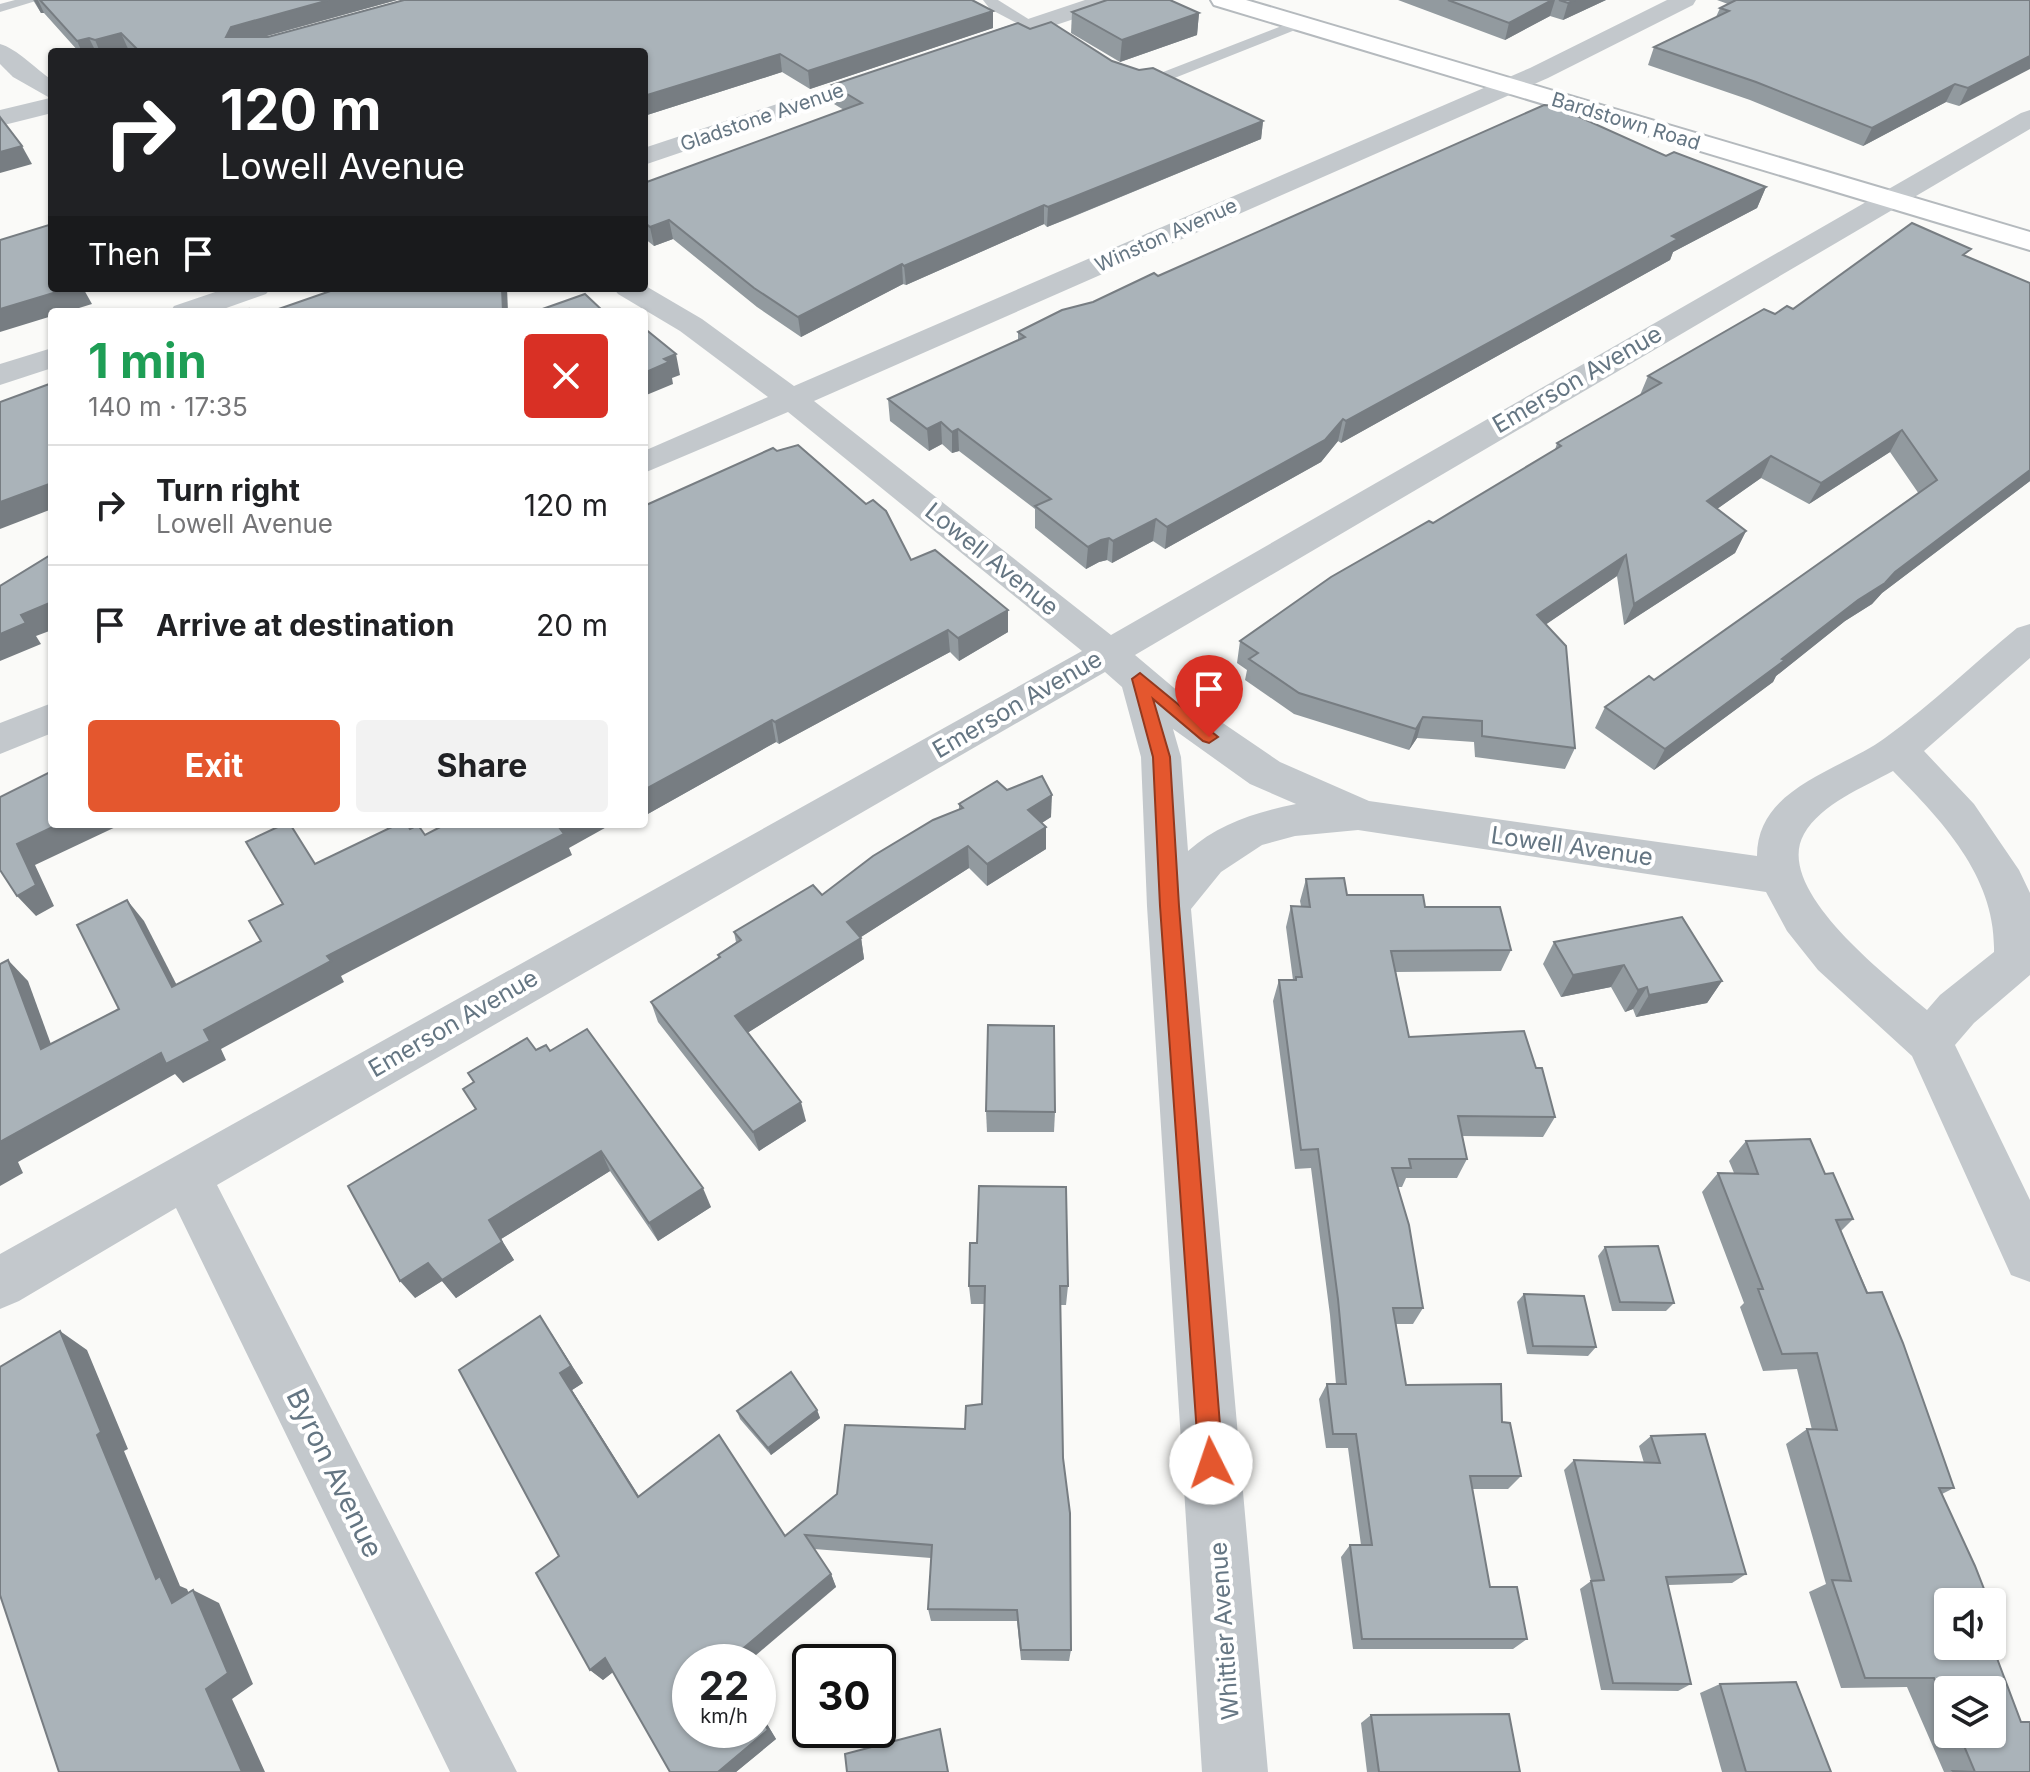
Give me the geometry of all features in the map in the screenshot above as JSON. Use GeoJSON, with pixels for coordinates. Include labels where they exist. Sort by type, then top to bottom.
{"type":"FeatureCollection","features":[{"type":"Feature","properties":{"kind":"main road","name":"Bardstown Road"},"geometry":{"type":"LineString","coordinates":[[1222,0],[2030,241]]}},
{"type":"Feature","properties":{"kind":"street"},"geometry":{"type":"LineString","coordinates":[[942,56],[1043,27],[1108,0]]}},
{"type":"Feature","properties":{"kind":"street","name":"Winston Avenue"},"geometry":{"type":"LineString","coordinates":[[648,461],[1508,86],[1685,0]]}},
{"type":"Feature","properties":{"kind":"street"},"geometry":{"type":"LineString","coordinates":[[0,51],[22,72],[48,88]]}},
{"type":"Feature","properties":{"kind":"street","name":"Gladstone Avenue"},"geometry":{"type":"LineString","coordinates":[[648,156],[912,66]]}},
{"type":"Feature","properties":{"kind":"street"},"geometry":{"type":"LineString","coordinates":[[0,118],[48,106]]}},
{"type":"Feature","properties":{"kind":"street","name":"Emerson Avenue"},"geometry":{"type":"LineString","coordinates":[[0,1283],[186,1175],[1123,666],[1769,267],[1892,200],[2030,118]]}},
{"type":"Feature","properties":{"kind":"street"},"geometry":{"type":"LineString","coordinates":[[197,308],[244,292]]}},
{"type":"Feature","properties":{"kind":"street","name":"Lowell Avenue"},"geometry":{"type":"LineString","coordinates":[[635,292],[691,325],[791,400],[1209,737],[1265,773],[1363,816]]}},
{"type":"Feature","properties":{"kind":"street"},"geometry":{"type":"LineString","coordinates":[[0,375],[48,358]]}},
{"type":"Feature","properties":{"kind":"street"},"geometry":{"type":"LineString","coordinates":[[2030,637],[1898,750],[1834,784],[1807,803],[1783,829],[1778,852],[1780,877],[1803,918],[1834,957],[1930,1042],[2030,1257]]}},
{"type":"Feature","properties":{"kind":"street","name":"Whittier Avenue"},"geometry":{"type":"LineString","coordinates":[[1123,666],[1161,757],[1169,906],[1235,1772]]}},
{"type":"Feature","properties":{"kind":"street"},"geometry":{"type":"LineString","coordinates":[[0,739],[48,719]]}},
{"type":"Feature","properties":{"kind":"street"},"geometry":{"type":"LineString","coordinates":[[1898,750],[1933,786],[1976,822],[1996,846],[2020,885],[2029,912],[2026,936],[2016,958],[1957,1009],[1930,1042]]}},
{"type":"Feature","properties":{"kind":"street","name":"Lowell Avenue"},"geometry":{"type":"LineString","coordinates":[[1169,906],[1196,869],[1217,851],[1252,831],[1299,818],[1363,816],[1780,877]]}},
{"type":"Feature","properties":{"kind":"street","name":"Byron Avenue"},"geometry":{"type":"LineString","coordinates":[[186,1175],[484,1772]]}},
{"type":"Feature","properties":{"kind":"lane"},"geometry":{"type":"LineString","coordinates":[[0,8],[32,0]]}},
{"type":"Feature","properties":{"kind":"lane"},"geometry":{"type":"LineString","coordinates":[[974,0],[995,5],[1043,27]]}},
{"type":"Feature","properties":{"kind":"lane"},"geometry":{"type":"LineString","coordinates":[[995,5],[1017,0]]}},
{"type":"Feature","properties":{"kind":"lane"},"geometry":{"type":"LineString","coordinates":[[1119,71],[1142,81],[1161,78],[1300,23]]}},
{"type":"Feature","properties":{"kind":"building"},"geometry":{"type":"Polygon","coordinates":[[[40,0],[329,0],[231,27],[226,37],[268,37],[404,0],[972,0],[993,11],[808,71],[780,54],[648,95],[648,48],[136,48],[121,33],[77,41],[40,0]]]}},
{"type":"Feature","properties":{"kind":"building"},"geometry":{"type":"Polygon","coordinates":[[[1107,0],[1170,0],[1199,13],[1122,40],[1072,12],[1107,0]]]}},
{"type":"Feature","properties":{"kind":"building"},"geometry":{"type":"Polygon","coordinates":[[[1448,0],[1552,0],[1509,23],[1448,0]]]}},
{"type":"Feature","properties":{"kind":"building"},"geometry":{"type":"Polygon","coordinates":[[[1736,0],[2030,0],[2030,56],[1968,88],[1955,84],[1872,128],[1756,82],[1654,47],[1729,11],[1720,8],[1736,0]]]}},
{"type":"Feature","properties":{"kind":"building"},"geometry":{"type":"Polygon","coordinates":[[[1051,22],[1112,61],[1139,70],[1153,68],[1263,121],[1048,207],[1044,205],[904,266],[902,264],[798,317],[754,288],[669,220],[648,225],[648,182],[862,103],[832,85],[1018,23],[1030,29],[1051,22]]]}},
{"type":"Feature","properties":{"kind":"building"},"geometry":{"type":"Polygon","coordinates":[[[1544,105],[1555,106],[1666,156],[1674,152],[1766,187],[1672,236],[1678,239],[1346,421],[1343,419],[1325,440],[1167,527],[1156,519],[1113,541],[1109,538],[1088,547],[1035,506],[1051,499],[958,429],[952,432],[941,422],[927,429],[888,399],[1025,337],[1018,332],[1062,310],[1093,302],[1154,273],[1158,276],[1544,105]]]}},
{"type":"Feature","properties":{"kind":"building"},"geometry":{"type":"Polygon","coordinates":[[[0,117],[22,146],[0,152],[0,117]]]}},
{"type":"Feature","properties":{"kind":"building"},"geometry":{"type":"Polygon","coordinates":[[[1912,223],[1971,249],[1963,255],[2030,283],[2030,470],[1665,749],[1605,707],[1649,676],[1654,680],[1937,480],[1902,430],[1821,483],[1771,456],[1707,501],[1746,531],[1634,604],[1626,555],[1537,615],[1566,646],[1575,748],[1482,736],[1482,721],[1423,717],[1416,729],[1299,693],[1249,659],[1258,653],[1240,641],[1331,577],[1429,521],[1433,523],[1561,446],[1557,443],[1661,383],[1648,376],[1764,309],[1775,314],[1787,306],[1793,309],[1912,223]]]}},
{"type":"Feature","properties":{"kind":"building"},"geometry":{"type":"Polygon","coordinates":[[[48,225],[48,292],[57,292],[0,309],[0,240],[48,225]]]}},
{"type":"Feature","properties":{"kind":"building"},"geometry":{"type":"Polygon","coordinates":[[[328,292],[502,292],[503,308],[282,308],[328,292]]]}},
{"type":"Feature","properties":{"kind":"building"},"geometry":{"type":"Polygon","coordinates":[[[585,294],[600,308],[545,308],[585,294]]]}},
{"type":"Feature","properties":{"kind":"building"},"geometry":{"type":"Polygon","coordinates":[[[648,331],[676,354],[664,359],[669,362],[648,371],[648,331]]]}},
{"type":"Feature","properties":{"kind":"building"},"geometry":{"type":"Polygon","coordinates":[[[48,384],[48,484],[0,502],[0,402],[48,384]]]}},
{"type":"Feature","properties":{"kind":"building"},"geometry":{"type":"Polygon","coordinates":[[[798,445],[866,504],[873,500],[886,511],[911,560],[935,550],[1008,610],[958,638],[948,630],[648,788],[648,504],[773,448],[777,451],[798,445]]]}},
{"type":"Feature","properties":{"kind":"building"},"geometry":{"type":"Polygon","coordinates":[[[48,556],[48,604],[21,615],[26,623],[0,634],[0,586],[48,556]]]}},
{"type":"Feature","properties":{"kind":"building"},"geometry":{"type":"Polygon","coordinates":[[[48,773],[48,828],[51,828],[17,844],[36,885],[17,896],[0,870],[0,797],[48,773]]]}},
{"type":"Feature","properties":{"kind":"building"},"geometry":{"type":"Polygon","coordinates":[[[1042,776],[1052,795],[1028,810],[1046,827],[987,864],[968,846],[847,922],[861,938],[735,1016],[801,1102],[753,1132],[651,1002],[741,940],[734,932],[813,885],[822,895],[873,856],[933,820],[963,808],[959,804],[997,781],[1007,790],[1042,776]]]}},
{"type":"Feature","properties":{"kind":"building"},"geometry":{"type":"Polygon","coordinates":[[[276,828],[292,828],[315,864],[390,828],[420,828],[425,835],[438,828],[560,828],[564,834],[327,956],[331,961],[204,1030],[210,1041],[166,1064],[161,1053],[0,1142],[0,964],[8,960],[41,1049],[119,1009],[77,925],[127,900],[172,987],[261,941],[249,921],[283,904],[246,842],[276,828]]]}},
{"type":"Feature","properties":{"kind":"building"},"geometry":{"type":"Polygon","coordinates":[[[1344,878],[1347,895],[1423,895],[1425,907],[1500,907],[1511,950],[1391,951],[1409,1037],[1524,1031],[1536,1068],[1542,1068],[1555,1117],[1458,1116],[1467,1159],[1409,1159],[1411,1168],[1392,1168],[1409,1225],[1423,1308],[1393,1308],[1406,1385],[1501,1384],[1502,1422],[1510,1423],[1521,1476],[1470,1476],[1490,1587],[1517,1587],[1527,1639],[1362,1639],[1350,1545],[1372,1545],[1356,1434],[1333,1434],[1327,1384],[1346,1384],[1338,1299],[1318,1149],[1301,1150],[1279,980],[1302,977],[1291,906],[1310,907],[1306,879],[1344,878]]]}},
{"type":"Feature","properties":{"kind":"building"},"geometry":{"type":"Polygon","coordinates":[[[1682,917],[1722,981],[1649,995],[1647,987],[1638,990],[1624,965],[1573,975],[1554,942],[1682,917]]]}},
{"type":"Feature","properties":{"kind":"building"},"geometry":{"type":"Polygon","coordinates":[[[988,1025],[1054,1026],[1055,1112],[986,1111],[988,1025]]]}},
{"type":"Feature","properties":{"kind":"building"},"geometry":{"type":"Polygon","coordinates":[[[587,1029],[703,1188],[649,1223],[601,1151],[489,1220],[502,1242],[442,1280],[428,1263],[400,1281],[348,1186],[476,1109],[463,1089],[474,1082],[468,1073],[527,1038],[536,1050],[546,1045],[550,1051],[587,1029]]]}},
{"type":"Feature","properties":{"kind":"building"},"geometry":{"type":"Polygon","coordinates":[[[1810,1139],[1825,1174],[1833,1173],[1853,1219],[1836,1220],[1867,1293],[1882,1292],[1903,1343],[1954,1488],[1939,1488],[1984,1588],[1934,1588],[1934,1660],[1998,1660],[2004,1676],[1865,1678],[1832,1580],[1851,1581],[1807,1429],[1837,1430],[1817,1353],[1782,1354],[1758,1289],[1763,1289],[1718,1173],[1758,1174],[1746,1141],[1810,1139]]]}},
{"type":"Feature","properties":{"kind":"building"},"geometry":{"type":"Polygon","coordinates":[[[979,1186],[1066,1187],[1068,1286],[1060,1286],[1063,1458],[1070,1513],[1071,1650],[1021,1650],[1017,1610],[928,1609],[932,1545],[805,1535],[831,1574],[748,1644],[672,1644],[672,1748],[747,1748],[718,1772],[670,1772],[605,1658],[590,1670],[536,1573],[559,1556],[459,1370],[540,1316],[571,1366],[560,1373],[638,1497],[719,1435],[785,1536],[837,1494],[845,1425],[965,1429],[966,1406],[982,1404],[985,1286],[969,1286],[970,1243],[977,1243],[979,1186]]]}},
{"type":"Feature","properties":{"kind":"building"},"geometry":{"type":"Polygon","coordinates":[[[1658,1246],[1674,1303],[1620,1302],[1605,1247],[1658,1246]]]}},
{"type":"Feature","properties":{"kind":"building"},"geometry":{"type":"Polygon","coordinates":[[[1524,1294],[1584,1296],[1596,1347],[1533,1346],[1524,1294]]]}},
{"type":"Feature","properties":{"kind":"building"},"geometry":{"type":"Polygon","coordinates":[[[60,1331],[101,1432],[97,1435],[156,1579],[160,1576],[172,1603],[193,1590],[228,1673],[206,1689],[242,1772],[59,1772],[0,1595],[0,1367],[60,1331]]]}},
{"type":"Feature","properties":{"kind":"building"},"geometry":{"type":"Polygon","coordinates":[[[791,1372],[817,1410],[768,1448],[737,1411],[791,1372]]]}},
{"type":"Feature","properties":{"kind":"building"},"geometry":{"type":"Polygon","coordinates":[[[1705,1434],[1746,1574],[1666,1577],[1691,1684],[1613,1683],[1591,1581],[1604,1580],[1574,1460],[1660,1463],[1651,1436],[1705,1434]]]}},
{"type":"Feature","properties":{"kind":"building"},"geometry":{"type":"Polygon","coordinates":[[[1796,1682],[1831,1772],[1746,1772],[1720,1684],[1796,1682]]]}},
{"type":"Feature","properties":{"kind":"building"},"geometry":{"type":"Polygon","coordinates":[[[2006,1682],[2021,1722],[2030,1722],[2030,1772],[1975,1772],[1965,1748],[2006,1748],[2006,1682]]]}},
{"type":"Feature","properties":{"kind":"building"},"geometry":{"type":"Polygon","coordinates":[[[1509,1714],[1520,1772],[1379,1772],[1371,1715],[1509,1714]]]}},
{"type":"Feature","properties":{"kind":"building"},"geometry":{"type":"Polygon","coordinates":[[[940,1729],[948,1772],[847,1772],[845,1754],[868,1748],[896,1748],[896,1741],[940,1729]]]}},
{"type":"Feature","properties":{"kind":"route"},"geometry":{"type":"LineString","coordinates":[[1209,737],[1140,679],[1161,757],[1169,906],[1211,1463]]}}]}
